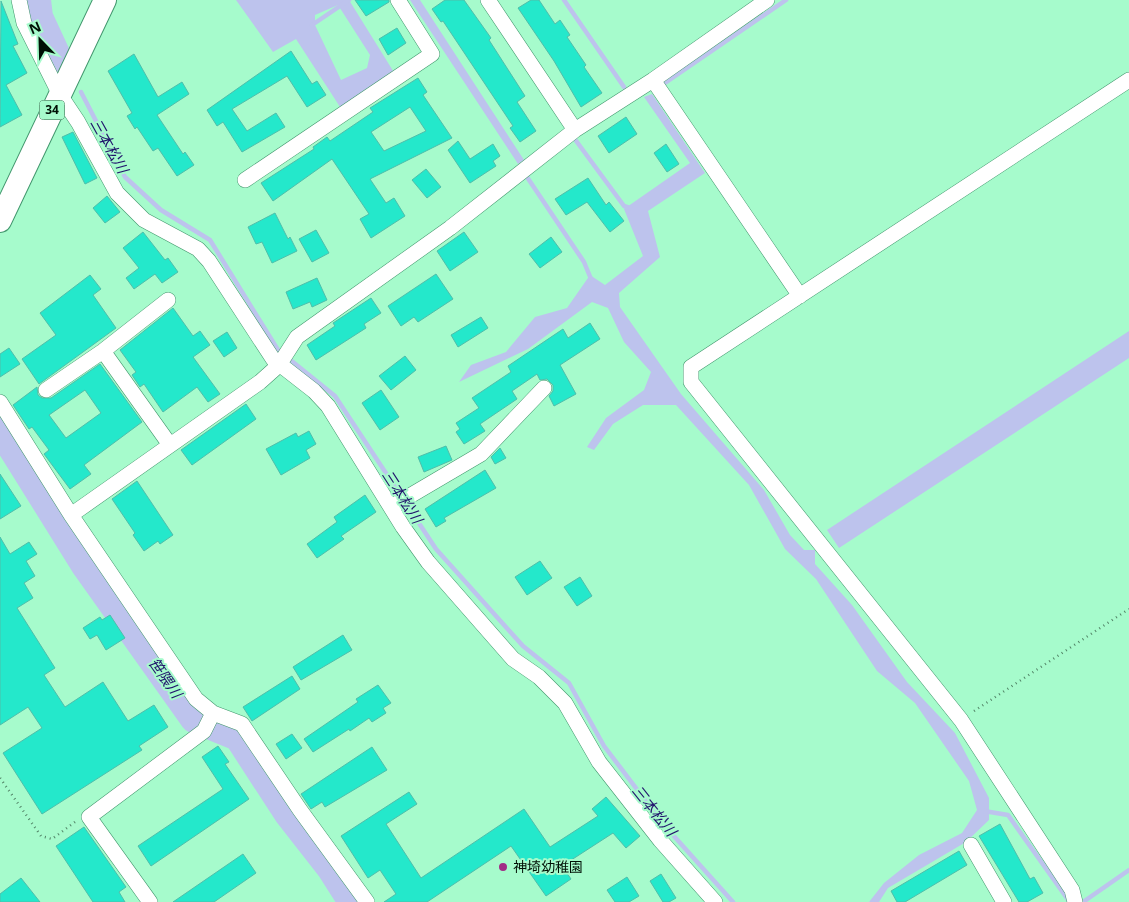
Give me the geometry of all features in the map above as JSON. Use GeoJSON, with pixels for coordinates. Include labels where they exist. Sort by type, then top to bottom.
{"type":"FeatureCollection","features":[{"type":"Feature","properties":{"kind":"highway","name":"34"},"geometry":{"type":"LineString","coordinates":[[0,221],[105,0]]}},
{"type":"Feature","properties":{"kind":"street"},"geometry":{"type":"LineString","coordinates":[[19,0],[24,23],[60,95],[78,122],[117,193],[144,220],[198,249],[209,261],[279,365],[314,391],[328,406],[402,527],[428,562],[507,652],[539,677],[565,703],[599,762],[660,840],[715,902]]}},
{"type":"Feature","properties":{"kind":"street"},"geometry":{"type":"LineString","coordinates":[[245,180],[432,54],[398,0]]}},
{"type":"Feature","properties":{"kind":"street"},"geometry":{"type":"LineString","coordinates":[[488,0],[575,130]]}},
{"type":"Feature","properties":{"kind":"street"},"geometry":{"type":"LineString","coordinates":[[71,515],[260,382],[279,365],[297,337],[450,228],[575,130],[653,80],[767,0]]}},
{"type":"Feature","properties":{"kind":"street"},"geometry":{"type":"LineString","coordinates":[[653,80],[800,296]]}},
{"type":"Feature","properties":{"kind":"street"},"geometry":{"type":"LineString","coordinates":[[1074,900],[1072,890],[961,720],[692,382],[691,367],[1129,80]]}},
{"type":"Feature","properties":{"kind":"street"},"geometry":{"type":"LineString","coordinates":[[46,390],[103,351],[168,300]]}},
{"type":"Feature","properties":{"kind":"street"},"geometry":{"type":"LineString","coordinates":[[103,351],[170,445]]}},
{"type":"Feature","properties":{"kind":"street"},"geometry":{"type":"LineString","coordinates":[[391,507],[481,454],[544,388]]}},
{"type":"Feature","properties":{"kind":"street"},"geometry":{"type":"LineString","coordinates":[[0,402],[71,515],[196,699],[213,713],[242,724],[300,810],[368,902]]}},
{"type":"Feature","properties":{"kind":"street"},"geometry":{"type":"LineString","coordinates":[[150,902],[89,817],[204,732],[213,713]]}},
{"type":"Feature","properties":{"kind":"street"},"geometry":{"type":"LineString","coordinates":[[971,845],[1004,902]]}},
{"type":"Feature","properties":{"kind":"path"},"geometry":{"type":"LineString","coordinates":[[961,720],[1129,609]]}},
{"type":"Feature","properties":{"kind":"path"},"geometry":{"type":"LineString","coordinates":[[0,778],[41,836],[52,839],[81,818],[89,817]]}},
{"type":"Feature","properties":{"kind":"water"},"geometry":{"type":"Polygon","coordinates":[[[236,0],[349,0],[395,74],[342,110],[296,39],[273,52],[236,0]],[[338,5],[315,15],[315,25],[341,80],[367,68],[370,55],[338,5]]]}},
{"type":"Feature","properties":{"kind":"water"},"geometry":{"type":"Polygon","coordinates":[[[410,0],[420,0],[524,160],[518,164],[410,0]]]}},
{"type":"Feature","properties":{"kind":"water"},"geometry":{"type":"Polygon","coordinates":[[[652,94],[705,173],[648,211],[660,257],[619,293],[620,307],[681,394],[764,490],[790,535],[804,550],[815,550],[815,564],[852,605],[907,682],[955,733],[989,798],[989,820],[966,842],[888,888],[879,902],[869,902],[884,883],[919,855],[962,833],[977,810],[969,781],[915,703],[877,671],[816,579],[785,549],[749,485],[676,405],[643,405],[613,424],[594,450],[587,447],[606,418],[644,390],[651,372],[624,342],[608,308],[592,302],[528,349],[459,382],[471,365],[506,352],[535,317],[567,308],[590,275],[605,285],[643,256],[624,209],[690,163],[644,97],[652,94]]]}},
{"type":"Feature","properties":{"kind":"water"},"geometry":{"type":"Polygon","coordinates":[[[1129,331],[1129,358],[839,548],[827,530],[1129,331]]]}},
{"type":"Feature","properties":{"kind":"building"},"geometry":{"type":"Polygon","coordinates":[[[355,0],[389,0],[389,2],[366,16],[355,0]]]}},
{"type":"Feature","properties":{"kind":"building"},"geometry":{"type":"Polygon","coordinates":[[[445,0],[464,0],[491,38],[489,40],[525,96],[517,102],[536,131],[520,142],[510,128],[513,126],[443,21],[441,22],[432,9],[445,0]]]}},
{"type":"Feature","properties":{"kind":"building"},"geometry":{"type":"Polygon","coordinates":[[[531,0],[539,0],[555,24],[560,20],[570,35],[567,37],[586,65],[584,67],[602,93],[581,107],[554,61],[518,8],[531,0]]]}},
{"type":"Feature","properties":{"kind":"building"},"geometry":{"type":"Polygon","coordinates":[[[1,1],[18,44],[13,46],[27,73],[6,85],[22,115],[0,127],[1,1]]]}},
{"type":"Feature","properties":{"kind":"building"},"geometry":{"type":"Polygon","coordinates":[[[397,28],[406,43],[388,55],[379,39],[397,28]]]}},
{"type":"Feature","properties":{"kind":"building"},"geometry":{"type":"Polygon","coordinates":[[[291,51],[312,84],[317,81],[326,95],[307,107],[287,76],[232,109],[247,131],[276,113],[285,127],[242,152],[223,122],[217,126],[207,110],[291,51]]]}},
{"type":"Feature","properties":{"kind":"building"},"geometry":{"type":"Polygon","coordinates":[[[134,54],[158,97],[182,82],[189,94],[157,115],[183,154],[185,152],[194,165],[177,176],[158,148],[153,151],[137,127],[135,129],[127,116],[132,113],[108,71],[134,54]]]}},
{"type":"Feature","properties":{"kind":"building"},"geometry":{"type":"Polygon","coordinates":[[[418,78],[427,92],[423,95],[452,138],[370,179],[386,203],[394,198],[405,216],[371,238],[360,219],[369,214],[332,159],[273,201],[261,183],[314,149],[313,147],[327,137],[330,141],[373,112],[370,108],[418,78]],[[410,107],[371,132],[384,151],[426,131],[410,107]]]}},
{"type":"Feature","properties":{"kind":"building"},"geometry":{"type":"Polygon","coordinates":[[[626,117],[637,134],[609,153],[598,136],[626,117]]]}},
{"type":"Feature","properties":{"kind":"building"},"geometry":{"type":"Polygon","coordinates":[[[73,132],[97,178],[85,184],[62,137],[73,132]]]}},
{"type":"Feature","properties":{"kind":"building"},"geometry":{"type":"Polygon","coordinates":[[[458,141],[470,159],[493,144],[500,156],[493,161],[496,166],[470,183],[448,150],[458,141]]]}},
{"type":"Feature","properties":{"kind":"building"},"geometry":{"type":"Polygon","coordinates":[[[666,144],[679,164],[667,172],[654,153],[666,144]]]}},
{"type":"Feature","properties":{"kind":"building"},"geometry":{"type":"Polygon","coordinates":[[[426,169],[441,187],[427,198],[412,180],[426,169]]]}},
{"type":"Feature","properties":{"kind":"building"},"geometry":{"type":"Polygon","coordinates":[[[588,178],[606,205],[609,202],[624,221],[610,232],[587,202],[566,215],[555,199],[588,178]]]}},
{"type":"Feature","properties":{"kind":"building"},"geometry":{"type":"Polygon","coordinates":[[[107,196],[120,212],[105,223],[93,208],[107,196]]]}},
{"type":"Feature","properties":{"kind":"building"},"geometry":{"type":"Polygon","coordinates":[[[275,213],[288,239],[290,237],[297,251],[272,263],[262,242],[256,244],[248,227],[275,213]]]}},
{"type":"Feature","properties":{"kind":"building"},"geometry":{"type":"Polygon","coordinates":[[[316,230],[329,253],[312,262],[299,239],[316,230]]]}},
{"type":"Feature","properties":{"kind":"building"},"geometry":{"type":"Polygon","coordinates":[[[143,232],[165,260],[168,258],[178,272],[162,283],[155,274],[134,289],[126,278],[139,268],[123,248],[143,232]]]}},
{"type":"Feature","properties":{"kind":"building"},"geometry":{"type":"Polygon","coordinates":[[[464,232],[478,252],[450,271],[437,251],[464,232]]]}},
{"type":"Feature","properties":{"kind":"building"},"geometry":{"type":"Polygon","coordinates":[[[551,237],[562,252],[540,268],[529,254],[551,237]]]}},
{"type":"Feature","properties":{"kind":"building"},"geometry":{"type":"Polygon","coordinates":[[[436,274],[453,299],[418,322],[414,317],[401,326],[388,306],[436,274]]]}},
{"type":"Feature","properties":{"kind":"building"},"geometry":{"type":"Polygon","coordinates":[[[90,275],[101,289],[93,295],[116,328],[39,384],[22,359],[56,335],[40,313],[90,275]]]}},
{"type":"Feature","properties":{"kind":"building"},"geometry":{"type":"Polygon","coordinates":[[[317,278],[327,300],[312,307],[310,302],[293,309],[286,292],[317,278]]]}},
{"type":"Feature","properties":{"kind":"building"},"geometry":{"type":"Polygon","coordinates":[[[371,298],[381,313],[364,324],[366,328],[316,360],[307,345],[335,326],[333,323],[371,298]]]}},
{"type":"Feature","properties":{"kind":"building"},"geometry":{"type":"Polygon","coordinates":[[[173,308],[193,336],[200,331],[210,345],[193,357],[220,394],[208,402],[197,387],[163,412],[144,384],[140,387],[132,375],[136,372],[120,350],[173,308]]]}},
{"type":"Feature","properties":{"kind":"building"},"geometry":{"type":"Polygon","coordinates":[[[481,317],[488,328],[458,347],[451,335],[481,317]]]}},
{"type":"Feature","properties":{"kind":"building"},"geometry":{"type":"Polygon","coordinates":[[[590,323],[600,339],[560,365],[576,394],[554,406],[549,396],[553,391],[553,385],[547,379],[540,380],[537,374],[512,391],[517,399],[480,424],[485,431],[464,444],[456,432],[460,429],[456,423],[479,408],[472,398],[511,372],[508,366],[563,329],[568,338],[590,323]]]}},
{"type":"Feature","properties":{"kind":"building"},"geometry":{"type":"Polygon","coordinates":[[[227,332],[237,348],[224,357],[213,341],[227,332]]]}},
{"type":"Feature","properties":{"kind":"building"},"geometry":{"type":"Polygon","coordinates":[[[9,348],[20,364],[0,377],[0,354],[9,348]]]}},
{"type":"Feature","properties":{"kind":"building"},"geometry":{"type":"Polygon","coordinates":[[[405,356],[416,370],[391,390],[379,376],[405,356]]]}},
{"type":"Feature","properties":{"kind":"building"},"geometry":{"type":"Polygon","coordinates":[[[100,364],[142,422],[84,465],[91,474],[70,489],[44,454],[49,450],[32,427],[29,429],[13,405],[37,387],[38,395],[42,398],[51,398],[100,364]],[[85,390],[49,415],[66,438],[101,413],[85,390]]]}},
{"type":"Feature","properties":{"kind":"building"},"geometry":{"type":"Polygon","coordinates":[[[381,390],[399,417],[380,430],[362,403],[381,390]]]}},
{"type":"Feature","properties":{"kind":"building"},"geometry":{"type":"Polygon","coordinates":[[[246,404],[256,419],[192,465],[181,450],[246,404]]]}},
{"type":"Feature","properties":{"kind":"building"},"geometry":{"type":"Polygon","coordinates":[[[309,431],[316,444],[306,450],[310,458],[281,475],[266,449],[296,433],[298,437],[309,431]]]}},
{"type":"Feature","properties":{"kind":"building"},"geometry":{"type":"Polygon","coordinates":[[[446,446],[452,460],[424,472],[418,457],[446,446]]]}},
{"type":"Feature","properties":{"kind":"building"},"geometry":{"type":"Polygon","coordinates":[[[500,448],[506,458],[495,464],[491,457],[500,448]]]}},
{"type":"Feature","properties":{"kind":"building"},"geometry":{"type":"Polygon","coordinates":[[[485,470],[496,488],[444,518],[446,521],[436,527],[425,509],[485,470]]]}},
{"type":"Feature","properties":{"kind":"building"},"geometry":{"type":"Polygon","coordinates":[[[0,474],[21,506],[0,519],[0,474]]]}},
{"type":"Feature","properties":{"kind":"building"},"geometry":{"type":"Polygon","coordinates":[[[137,481],[173,535],[160,544],[158,541],[144,551],[133,535],[135,533],[112,499],[137,481]]]}},
{"type":"Feature","properties":{"kind":"building"},"geometry":{"type":"Polygon","coordinates":[[[365,495],[376,512],[341,536],[344,539],[317,558],[307,544],[337,522],[334,517],[365,495]]]}},
{"type":"Feature","properties":{"kind":"building"},"geometry":{"type":"Polygon","coordinates":[[[0,537],[10,554],[29,542],[37,554],[26,561],[35,576],[24,583],[33,598],[17,608],[55,668],[44,675],[65,707],[103,682],[128,721],[154,705],[168,727],[139,746],[142,750],[42,814],[3,753],[42,728],[28,707],[0,725],[0,537]]]}},
{"type":"Feature","properties":{"kind":"building"},"geometry":{"type":"Polygon","coordinates":[[[540,561],[552,578],[527,595],[515,577],[540,561]]]}},
{"type":"Feature","properties":{"kind":"building"},"geometry":{"type":"Polygon","coordinates":[[[580,577],[592,596],[577,606],[564,587],[580,577]]]}},
{"type":"Feature","properties":{"kind":"building"},"geometry":{"type":"Polygon","coordinates":[[[110,615],[125,638],[106,650],[97,635],[90,639],[83,628],[100,617],[102,620],[110,615]]]}},
{"type":"Feature","properties":{"kind":"building"},"geometry":{"type":"Polygon","coordinates":[[[343,635],[352,650],[301,680],[293,667],[343,635]]]}},
{"type":"Feature","properties":{"kind":"building"},"geometry":{"type":"Polygon","coordinates":[[[292,676],[300,689],[252,721],[243,707],[292,676]]]}},
{"type":"Feature","properties":{"kind":"building"},"geometry":{"type":"Polygon","coordinates":[[[378,685],[391,703],[383,708],[386,713],[372,722],[369,718],[313,752],[304,739],[358,702],[356,699],[378,685]]]}},
{"type":"Feature","properties":{"kind":"building"},"geometry":{"type":"Polygon","coordinates":[[[292,734],[302,748],[286,759],[276,744],[292,734]]]}},
{"type":"Feature","properties":{"kind":"building"},"geometry":{"type":"Polygon","coordinates":[[[218,746],[229,762],[225,764],[249,799],[151,866],[138,846],[223,789],[202,757],[218,746]]]}},
{"type":"Feature","properties":{"kind":"building"},"geometry":{"type":"Polygon","coordinates":[[[372,747],[387,770],[325,807],[322,802],[311,809],[301,794],[372,747]]]}},
{"type":"Feature","properties":{"kind":"building"},"geometry":{"type":"Polygon","coordinates":[[[409,792],[417,804],[386,824],[421,878],[524,809],[550,847],[598,816],[592,809],[606,797],[640,836],[626,848],[613,833],[562,866],[571,879],[546,896],[511,846],[427,902],[384,902],[396,894],[380,870],[368,878],[341,836],[409,792]]]}},
{"type":"Feature","properties":{"kind":"building"},"geometry":{"type":"Polygon","coordinates":[[[1000,824],[1030,879],[1034,877],[1043,893],[1027,902],[1019,902],[979,836],[1000,824]]]}},
{"type":"Feature","properties":{"kind":"building"},"geometry":{"type":"Polygon","coordinates":[[[84,827],[126,887],[119,892],[125,902],[93,902],[56,846],[84,827]]]}},
{"type":"Feature","properties":{"kind":"building"},"geometry":{"type":"Polygon","coordinates":[[[959,851],[967,865],[905,902],[897,902],[891,891],[959,851]]]}},
{"type":"Feature","properties":{"kind":"building"},"geometry":{"type":"Polygon","coordinates":[[[243,854],[256,873],[214,902],[173,902],[243,854]]]}},
{"type":"Feature","properties":{"kind":"building"},"geometry":{"type":"Polygon","coordinates":[[[661,874],[676,898],[669,902],[663,902],[650,881],[661,874]]]}},
{"type":"Feature","properties":{"kind":"building"},"geometry":{"type":"Polygon","coordinates":[[[627,877],[639,896],[629,902],[615,902],[607,890],[627,877]]]}},
{"type":"Feature","properties":{"kind":"building"},"geometry":{"type":"Polygon","coordinates":[[[21,878],[40,902],[0,902],[0,894],[21,878]]]}},
{"type":"Feature","properties":{"kind":"waterway","name":"三本松川"},"geometry":{"type":"LineString","coordinates":[[37,0],[39,17],[58,58]]}},
{"type":"Feature","properties":{"kind":"waterway"},"geometry":{"type":"LineString","coordinates":[[312,25],[349,0]]}},
{"type":"Feature","properties":{"kind":"waterway"},"geometry":{"type":"LineString","coordinates":[[564,0],[624,87]]}},
{"type":"Feature","properties":{"kind":"waterway"},"geometry":{"type":"LineString","coordinates":[[665,83],[786,0]]}},
{"type":"Feature","properties":{"kind":"waterway","name":"三本松川"},"geometry":{"type":"LineString","coordinates":[[81,92],[125,177],[161,210],[210,240],[278,350],[335,396],[436,549],[523,646],[569,683],[604,746],[664,825],[733,902]]}},
{"type":"Feature","properties":{"kind":"waterway"},"geometry":{"type":"LineString","coordinates":[[574,138],[624,206],[630,208]]}},
{"type":"Feature","properties":{"kind":"waterway"},"geometry":{"type":"LineString","coordinates":[[527,177],[584,262],[591,279]]}},
{"type":"Feature","properties":{"kind":"waterway","name":"笹隈川"},"geometry":{"type":"LineString","coordinates":[[0,429],[86,567],[194,719],[238,737],[288,814],[331,869],[352,902]]}},
{"type":"Feature","properties":{"kind":"waterway"},"geometry":{"type":"LineString","coordinates":[[984,811],[1008,815],[1069,901]]}},
{"type":"Feature","properties":{"kind":"waterway"},"geometry":{"type":"LineString","coordinates":[[1083,902],[1129,870]]}},
{"type":"Feature","properties":{"kind":"place","name":"神埼幼稚園"},"geometry":{"type":"Point","coordinates":[503,867]}}]}
